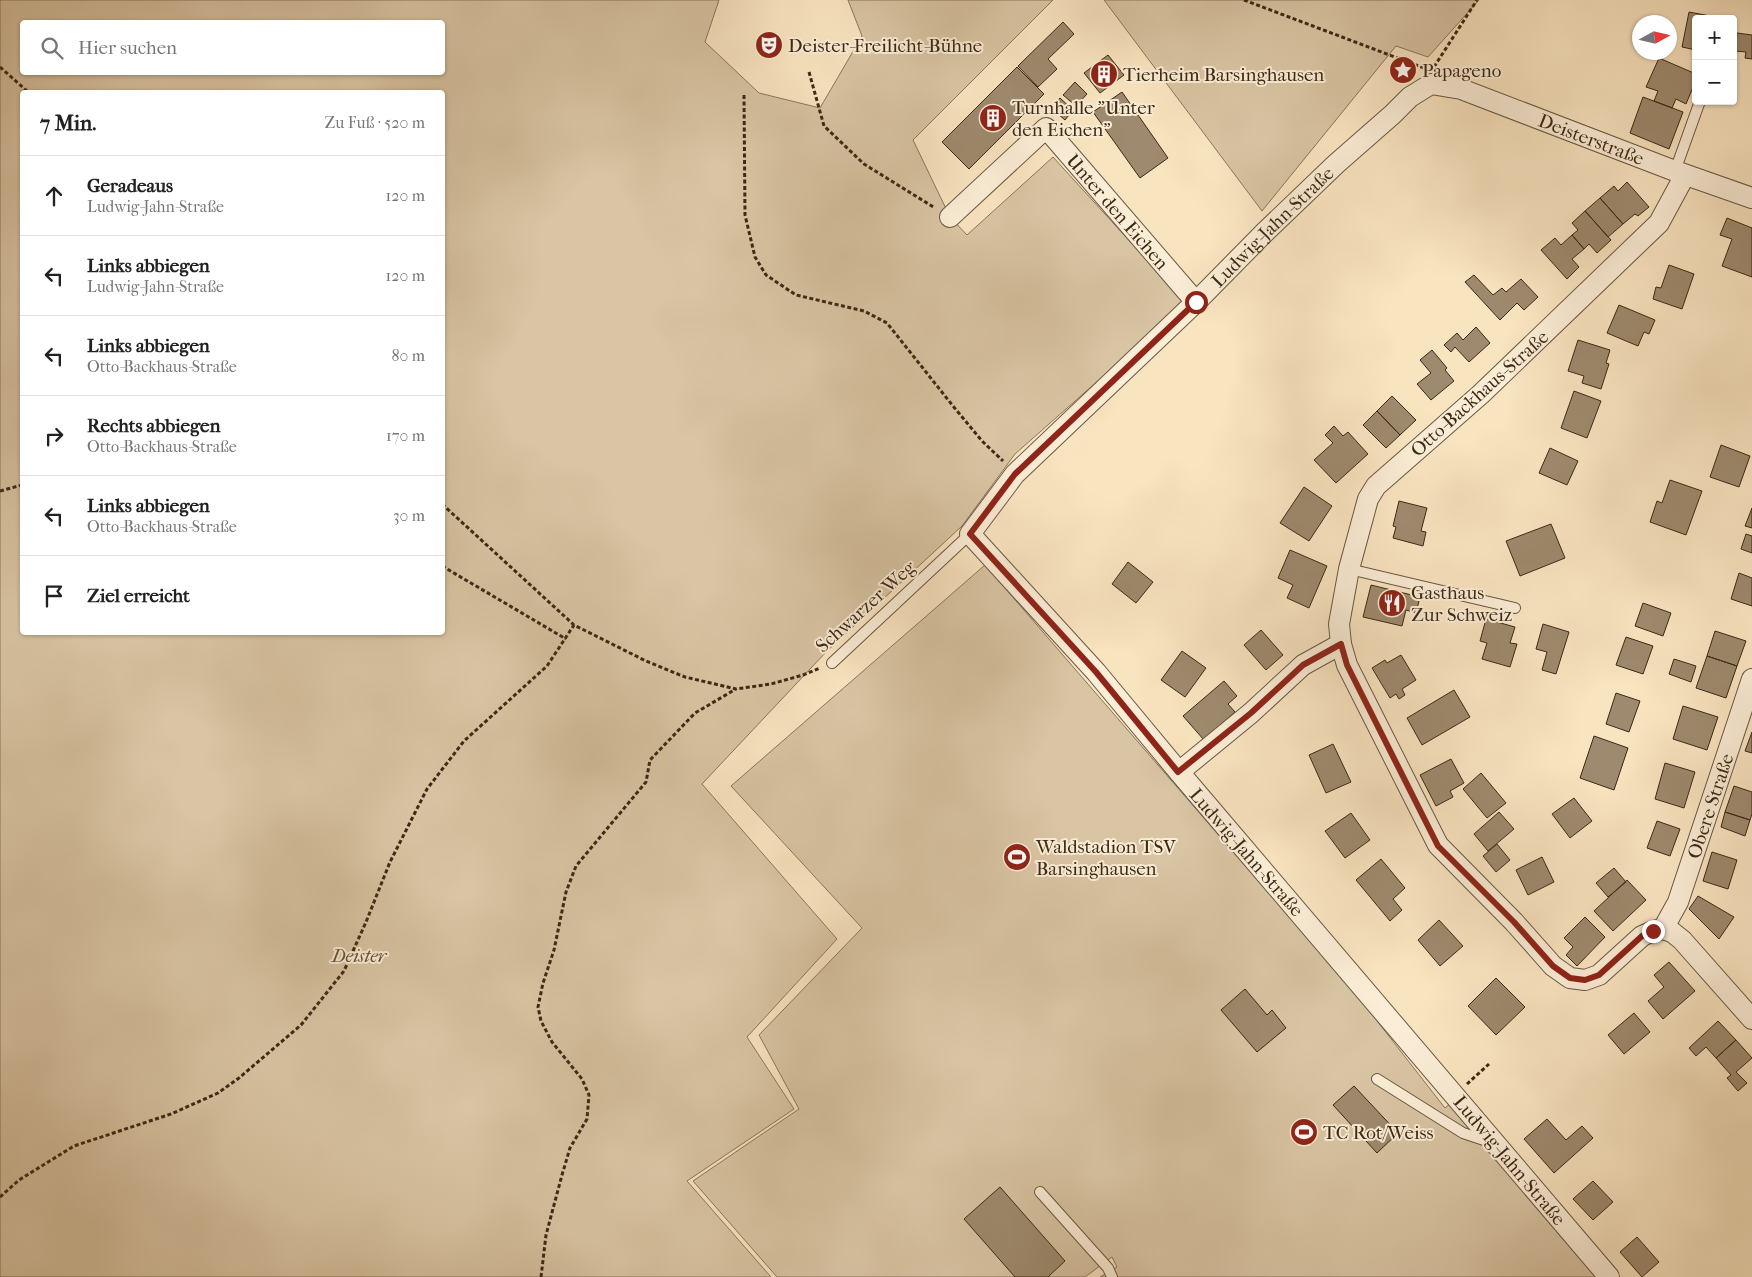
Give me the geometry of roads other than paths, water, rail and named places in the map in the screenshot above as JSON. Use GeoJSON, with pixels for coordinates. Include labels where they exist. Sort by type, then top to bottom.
{"type":"FeatureCollection","features":[{"type":"Feature","properties":{"kind":"street","name":"Deisterstraße"},"geometry":{"type":"LineString","coordinates":[[1431,78],[1680,173],[1752,198]]}},
{"type":"Feature","properties":{"kind":"street","name":"Ludwig-Jahn-Straße"},"geometry":{"type":"LineString","coordinates":[[1431,78],[1336,164],[1196,302],[1015,474],[970,534],[1096,672],[1178,772],[1609,1277]]}},
{"type":"Feature","properties":{"kind":"street","name":"Unter den Eichen"},"geometry":{"type":"LineString","coordinates":[[950,217],[1046,128],[1196,302]]}},
{"type":"Feature","properties":{"kind":"street","name":"Otto-Backhaus-Straße"},"geometry":{"type":"LineString","coordinates":[[1663,929],[1642,936],[1599,975],[1585,980],[1570,978],[1553,966],[1514,922],[1438,846],[1347,665],[1341,644],[1340,624],[1349,568],[1368,500],[1376,486],[1481,394],[1659,223],[1680,173]]}},
{"type":"Feature","properties":{"kind":"street"},"geometry":{"type":"LineString","coordinates":[[1178,772],[1251,713],[1303,665],[1341,644]]}},
{"type":"Feature","properties":{"kind":"street","name":"Obere Straße"},"geometry":{"type":"LineString","coordinates":[[1663,929],[1678,902],[1752,679]]}},
{"type":"Feature","properties":{"kind":"street"},"geometry":{"type":"LineString","coordinates":[[1663,929],[1672,932],[1682,940],[1752,1019]]}},
{"type":"Feature","properties":{"kind":"lane"},"geometry":{"type":"LineString","coordinates":[[1680,173],[1699,105]]}},
{"type":"Feature","properties":{"kind":"lane","name":"Schwarzer Weg"},"geometry":{"type":"LineString","coordinates":[[832,663],[970,534]]}},
{"type":"Feature","properties":{"kind":"lane"},"geometry":{"type":"LineString","coordinates":[[1349,568],[1515,608]]}},
{"type":"Feature","properties":{"kind":"lane"},"geometry":{"type":"LineString","coordinates":[[1377,1079],[1463,1133],[1496,1143]]}},
{"type":"Feature","properties":{"kind":"lane"},"geometry":{"type":"LineString","coordinates":[[1040,1192],[1108,1268],[1112,1277]]}},
{"type":"Feature","properties":{"kind":"place","name":"Deister-Freilicht-Bühne"},"geometry":{"type":"Point","coordinates":[769,45]}},
{"type":"Feature","properties":{"kind":"place","name":"Papageno"},"geometry":{"type":"Point","coordinates":[1403,70]}},
{"type":"Feature","properties":{"kind":"place","name":"Tierheim Barsinghausen"},"geometry":{"type":"Point","coordinates":[1104,74]}},
{"type":"Feature","properties":{"kind":"place","name":"Turnhalle \"Unter den Eichen\""},"geometry":{"type":"Point","coordinates":[993,118]}},
{"type":"Feature","properties":{"kind":"place","name":"Gasthaus Zur Schweiz"},"geometry":{"type":"Point","coordinates":[1392,603]}},
{"type":"Feature","properties":{"kind":"place","name":"Waldstadion TSV Barsinghausen"},"geometry":{"type":"Point","coordinates":[1017,857]}},
{"type":"Feature","properties":{"kind":"place","name":"TC Rot/Weiss"},"geometry":{"type":"Point","coordinates":[1304,1132]}},
{"type":"Feature","properties":{"kind":"park label","name":"Deister"},"geometry":{"type":"Point","coordinates":[359,955]}}]}
